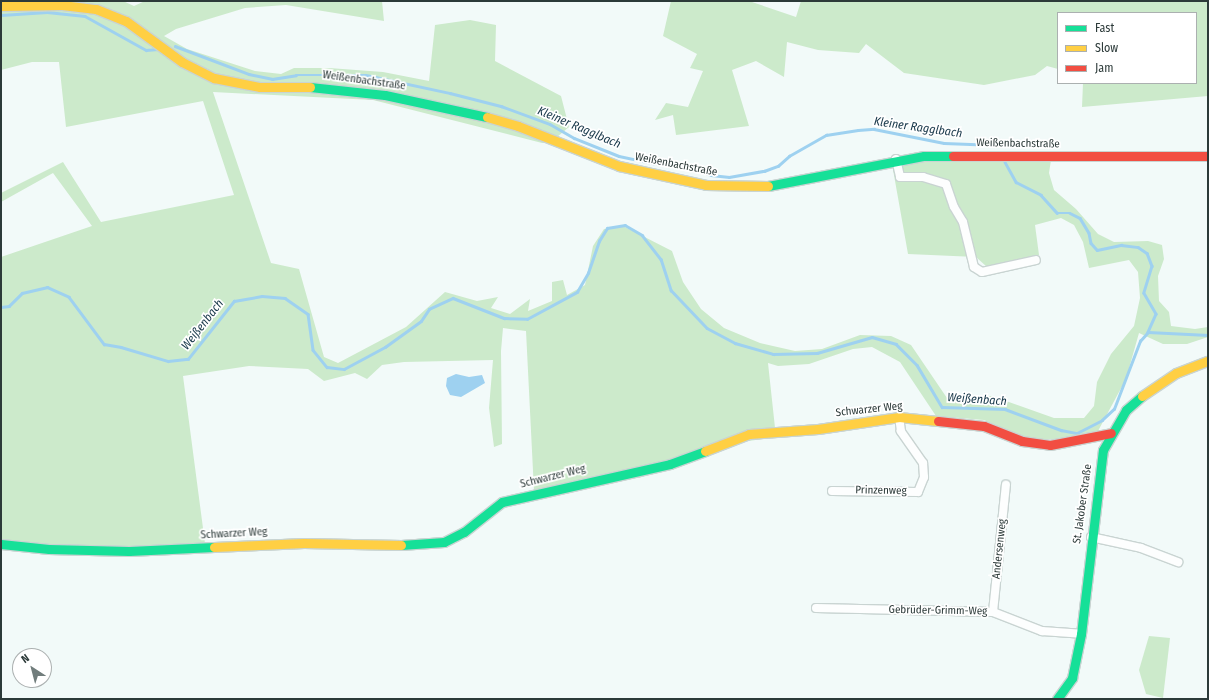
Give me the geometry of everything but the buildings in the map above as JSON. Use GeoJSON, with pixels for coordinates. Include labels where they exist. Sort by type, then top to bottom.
{"type":"FeatureCollection","features":[{"type":"Feature","properties":{"kind":"main road","name":"Weißenbachstraße"},"geometry":{"type":"LineString","coordinates":[[1,6],[62,5],[96,9],[126,21],[182,62],[214,78],[260,88],[326,87],[385,95],[466,111],[518,126],[619,166],[706,185],[750,187],[776,185],[896,160],[949,155],[1208,156]]}},
{"type":"Feature","properties":{"kind":"main road","name":"St. Jakober Straße"},"geometry":{"type":"LineString","coordinates":[[1058,699],[1072,678],[1081,634],[1090,537],[1103,450],[1111,433],[1126,410],[1149,390],[1176,373],[1208,361]]}},
{"type":"Feature","properties":{"kind":"main road","name":"Schwarzer Weg"},"geometry":{"type":"LineString","coordinates":[[1,544],[49,550],[129,551],[304,543],[415,545],[444,542],[464,532],[502,502],[598,478],[670,464],[749,434],[818,428],[899,417],[984,426],[1022,441],[1050,446],[1111,433]]}},
{"type":"Feature","properties":{"kind":"street"},"geometry":{"type":"LineString","coordinates":[[896,160],[900,177],[923,177],[946,184],[954,207],[963,222],[974,267],[982,272],[1036,260]]}},
{"type":"Feature","properties":{"kind":"street","name":"Prinzenweg"},"geometry":{"type":"LineString","coordinates":[[832,491],[918,492],[924,477],[923,463],[901,431],[899,417]]}},
{"type":"Feature","properties":{"kind":"street","name":"Andersenweg"},"geometry":{"type":"LineString","coordinates":[[993,612],[1006,485]]}},
{"type":"Feature","properties":{"kind":"street"},"geometry":{"type":"LineString","coordinates":[[1090,537],[1141,548],[1178,562]]}},
{"type":"Feature","properties":{"kind":"street","name":"Gebrüder-Grimm-Weg"},"geometry":{"type":"LineString","coordinates":[[816,608],[993,612],[1042,631],[1081,634]]}},
{"type":"Feature","properties":{"kind":"green space"},"geometry":{"type":"Polygon","coordinates":[[[1,1],[123,1],[134,6],[145,1],[382,1],[384,21],[286,5],[245,8],[176,29],[164,36],[187,49],[255,71],[281,74],[294,68],[329,68],[383,72],[429,81],[435,25],[470,20],[496,25],[495,61],[561,96],[569,127],[550,143],[542,143],[373,100],[213,92],[271,263],[299,269],[324,357],[338,363],[406,327],[445,292],[477,301],[498,297],[491,308],[510,314],[530,299],[528,311],[552,301],[552,282],[563,280],[567,295],[585,285],[593,246],[604,229],[623,226],[672,251],[683,282],[701,309],[724,328],[760,343],[795,351],[822,349],[860,335],[891,336],[911,345],[947,398],[992,396],[1054,418],[1084,418],[1094,406],[1097,382],[1111,354],[1134,326],[1140,298],[1138,272],[1129,260],[1089,268],[1083,242],[1074,225],[1061,218],[1035,225],[1039,255],[987,267],[976,257],[908,254],[892,164],[934,157],[1051,160],[1049,173],[1054,190],[1076,209],[1098,234],[1114,242],[1148,241],[1162,245],[1164,259],[1158,276],[1159,301],[1169,312],[1171,326],[1195,329],[1208,327],[1208,337],[1187,344],[1163,344],[1139,333],[1126,379],[1098,431],[1069,439],[1028,439],[984,420],[936,416],[900,362],[872,347],[853,349],[809,364],[778,366],[768,363],[776,437],[735,443],[639,478],[632,468],[534,491],[526,331],[503,328],[501,351],[502,444],[494,447],[489,408],[493,360],[404,362],[382,365],[367,379],[355,373],[324,381],[308,369],[249,366],[183,376],[206,551],[51,555],[1,547],[1,257],[92,226],[53,173],[1,202],[1,193],[63,162],[101,222],[234,195],[203,101],[66,127],[59,62],[32,62],[1,70],[1,1]]]}},
{"type":"Feature","properties":{"kind":"green space"},"geometry":{"type":"Polygon","coordinates":[[[671,1],[749,1],[796,17],[801,1],[1208,1],[1208,96],[1082,107],[1083,84],[1197,84],[1197,12],[1057,12],[1057,69],[1047,66],[1035,75],[984,85],[904,73],[866,44],[859,53],[818,50],[787,42],[784,77],[756,61],[732,70],[749,126],[676,135],[673,115],[655,120],[666,103],[688,107],[703,71],[690,68],[697,54],[663,36],[671,1]]]}},
{"type":"Feature","properties":{"kind":"green space"},"geometry":{"type":"Polygon","coordinates":[[[1149,636],[1170,638],[1163,698],[1146,694],[1139,670],[1149,636]]]}},
{"type":"Feature","properties":{"kind":"water"},"geometry":{"type":"Polygon","coordinates":[[[456,374],[469,377],[482,375],[485,383],[461,397],[450,395],[446,386],[447,378],[456,374]]]}},
{"type":"Feature","properties":{"kind":"waterway","name":"Kleiner Ragglbach"},"geometry":{"type":"LineString","coordinates":[[1,15],[47,12],[85,16],[146,50],[158,49]]}},
{"type":"Feature","properties":{"kind":"waterway","name":"Kleiner Ragglbach"},"geometry":{"type":"LineString","coordinates":[[175,46],[249,74],[272,79],[296,75],[366,75],[450,93],[501,106],[550,124],[574,138],[619,156],[653,163],[678,164],[711,175],[729,177],[764,171],[778,166],[789,156],[826,135],[858,130],[874,129],[944,143],[996,145]]}},
{"type":"Feature","properties":{"kind":"waterway","name":"Kleiner Ragglbach"},"geometry":{"type":"LineString","coordinates":[[1005,162],[1016,182],[1041,195],[1057,213],[1070,213],[1080,218],[1089,233],[1091,243],[1097,250],[1121,245],[1138,247],[1147,253],[1152,266],[1144,293],[1156,314],[1148,332]]}},
{"type":"Feature","properties":{"kind":"waterway","name":"Weißenbach"},"geometry":{"type":"LineString","coordinates":[[1,307],[9,306],[22,293],[47,287],[69,297],[104,344],[121,347],[168,361],[188,359],[234,301],[262,296],[285,298],[308,314],[313,350],[327,367],[344,369],[385,347],[421,321],[429,309],[453,298],[504,318],[527,319],[577,292],[588,273],[599,241],[607,228],[625,225],[642,235],[661,259],[671,290],[707,328],[735,343],[773,354],[817,353],[872,337],[896,344],[917,365],[942,407],[1005,409],[1061,430],[1077,433],[1102,420],[1114,409],[1140,341],[1148,332],[1208,335]]}},
{"type":"Feature","properties":{"kind":"traffic: fast"},"geometry":{"type":"LineString","coordinates":[[310,87],[385,95],[487,117]]}},
{"type":"Feature","properties":{"kind":"traffic: fast"},"geometry":{"type":"LineString","coordinates":[[768,186],[924,156],[953,156]]}},
{"type":"Feature","properties":{"kind":"traffic: fast"},"geometry":{"type":"LineString","coordinates":[[1057,699],[1072,678],[1081,634],[1103,450],[1126,410],[1142,396]]}},
{"type":"Feature","properties":{"kind":"traffic: fast"},"geometry":{"type":"LineString","coordinates":[[401,545],[444,542],[464,532],[502,502],[670,464],[705,451]]}},
{"type":"Feature","properties":{"kind":"traffic: fast"},"geometry":{"type":"LineString","coordinates":[[1,544],[49,549],[129,551],[214,547]]}},
{"type":"Feature","properties":{"kind":"traffic: slow"},"geometry":{"type":"LineString","coordinates":[[1,6],[62,5],[96,9],[126,21],[182,62],[214,78],[260,87],[310,87]]}},
{"type":"Feature","properties":{"kind":"traffic: slow"},"geometry":{"type":"LineString","coordinates":[[487,117],[518,126],[619,166],[706,185],[768,186]]}},
{"type":"Feature","properties":{"kind":"traffic: slow"},"geometry":{"type":"LineString","coordinates":[[1142,396],[1176,373],[1208,361]]}},
{"type":"Feature","properties":{"kind":"traffic: slow"},"geometry":{"type":"LineString","coordinates":[[705,451],[749,434],[818,429],[899,417],[938,421]]}},
{"type":"Feature","properties":{"kind":"traffic: slow"},"geometry":{"type":"LineString","coordinates":[[214,547],[304,543],[401,545]]}},
{"type":"Feature","properties":{"kind":"traffic: jam"},"geometry":{"type":"LineString","coordinates":[[953,156],[1208,156]]}},
{"type":"Feature","properties":{"kind":"traffic: jam"},"geometry":{"type":"LineString","coordinates":[[938,421],[984,426],[1022,441],[1050,445],[1111,433]]}}]}
